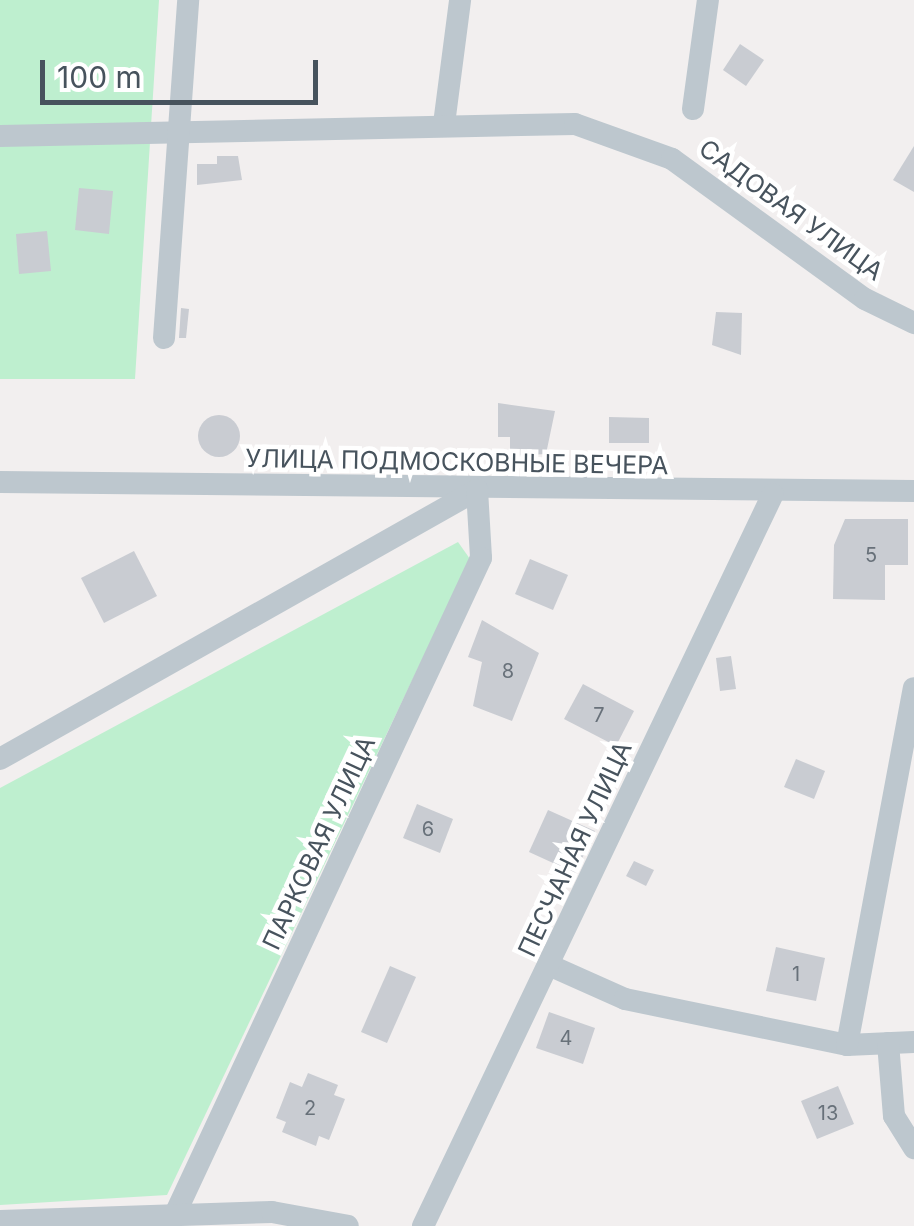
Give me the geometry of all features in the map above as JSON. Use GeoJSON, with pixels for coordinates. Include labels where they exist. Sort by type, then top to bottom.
{"type":"FeatureCollection","features":[{"type":"Feature","properties":{"kind":"street"},"geometry":{"type":"LineString","coordinates":[[164,338],[166,126],[188,0]]}},
{"type":"Feature","properties":{"kind":"street"},"geometry":{"type":"LineString","coordinates":[[444,124],[460,0]]}},
{"type":"Feature","properties":{"kind":"street"},"geometry":{"type":"LineString","coordinates":[[694,109],[708,0]]}},
{"type":"Feature","properties":{"kind":"street","name":"САДОВАЯ УЛИЦА"},"geometry":{"type":"LineString","coordinates":[[0,136],[166,126],[575,124],[672,159],[865,299],[914,323]]}},
{"type":"Feature","properties":{"kind":"street","name":"УЛИЦА ПОДМОСКОВНЫЕ ВЕЧЕРА"},"geometry":{"type":"LineString","coordinates":[[0,482],[773,494],[914,491]]}},
{"type":"Feature","properties":{"kind":"street"},"geometry":{"type":"LineString","coordinates":[[0,760],[477,490]]}},
{"type":"Feature","properties":{"kind":"street","name":"ПАРКОВАЯ УЛИЦА"},"geometry":{"type":"LineString","coordinates":[[176,1212],[481,558],[477,490]]}},
{"type":"Feature","properties":{"kind":"street","name":"ПЕСЧАНАЯ УЛИЦА"},"geometry":{"type":"LineString","coordinates":[[424,1226],[773,494]]}},
{"type":"Feature","properties":{"kind":"street"},"geometry":{"type":"LineString","coordinates":[[847,1045],[914,688]]}},
{"type":"Feature","properties":{"kind":"street"},"geometry":{"type":"LineString","coordinates":[[551,966],[625,999],[847,1045],[914,1042]]}},
{"type":"Feature","properties":{"kind":"street"},"geometry":{"type":"LineString","coordinates":[[888,1043],[894,1116],[914,1148]]}},
{"type":"Feature","properties":{"kind":"street"},"geometry":{"type":"LineString","coordinates":[[0,1221],[176,1212],[272,1212],[348,1226]]}},
{"type":"Feature","properties":{"kind":"green space"},"geometry":{"type":"Polygon","coordinates":[[[0,0],[159,0],[135,379],[0,379],[0,0]]]}},
{"type":"Feature","properties":{"kind":"green space"},"geometry":{"type":"Polygon","coordinates":[[[458,542],[470,559],[167,1195],[0,1205],[0,788],[458,542]]]}},
{"type":"Feature","properties":{"kind":"building"},"geometry":{"type":"Polygon","coordinates":[[[740,44],[764,60],[746,86],[723,70],[740,44]]]}},
{"type":"Feature","properties":{"kind":"building"},"geometry":{"type":"Polygon","coordinates":[[[914,146],[914,192],[893,180],[914,146]]]}},
{"type":"Feature","properties":{"kind":"building"},"geometry":{"type":"Polygon","coordinates":[[[217,156],[238,156],[242,180],[197,185],[197,164],[217,164],[217,156]]]}},
{"type":"Feature","properties":{"kind":"building"},"geometry":{"type":"Polygon","coordinates":[[[79,188],[113,191],[109,234],[75,230],[79,188]]]}},
{"type":"Feature","properties":{"kind":"building"},"geometry":{"type":"Polygon","coordinates":[[[47,231],[51,271],[19,274],[16,234],[47,231]]]}},
{"type":"Feature","properties":{"kind":"building"},"geometry":{"type":"Polygon","coordinates":[[[181,308],[189,309],[186,338],[179,338],[181,308]]]}},
{"type":"Feature","properties":{"kind":"building"},"geometry":{"type":"Polygon","coordinates":[[[716,312],[742,313],[741,355],[712,345],[716,312]]]}},
{"type":"Feature","properties":{"kind":"building"},"geometry":{"type":"Polygon","coordinates":[[[498,403],[555,411],[546,454],[510,456],[510,437],[498,437],[498,403]]]}},
{"type":"Feature","properties":{"kind":"building"},"geometry":{"type":"Polygon","coordinates":[[[219,415],[234,421],[240,436],[234,451],[219,457],[204,451],[198,436],[204,421],[219,415]]]}},
{"type":"Feature","properties":{"kind":"building"},"geometry":{"type":"Polygon","coordinates":[[[609,417],[649,418],[649,443],[609,443],[609,417]]]}},
{"type":"Feature","properties":{"kind":"building"},"geometry":{"type":"Polygon","coordinates":[[[845,519],[908,519],[908,565],[885,565],[885,600],[833,599],[834,545],[845,519]]]}},
{"type":"Feature","properties":{"kind":"building"},"geometry":{"type":"Polygon","coordinates":[[[134,551],[157,596],[104,623],[81,578],[134,551]]]}},
{"type":"Feature","properties":{"kind":"building"},"geometry":{"type":"Polygon","coordinates":[[[530,559],[568,575],[553,610],[515,594],[530,559]]]}},
{"type":"Feature","properties":{"kind":"building"},"geometry":{"type":"Polygon","coordinates":[[[482,620],[539,653],[512,721],[473,706],[482,662],[468,657],[482,620]]]}},
{"type":"Feature","properties":{"kind":"building"},"geometry":{"type":"Polygon","coordinates":[[[731,656],[736,689],[720,691],[716,658],[731,656]]]}},
{"type":"Feature","properties":{"kind":"building"},"geometry":{"type":"Polygon","coordinates":[[[583,684],[634,711],[616,746],[564,719],[583,684]]]}},
{"type":"Feature","properties":{"kind":"building"},"geometry":{"type":"Polygon","coordinates":[[[796,759],[825,771],[814,799],[784,787],[796,759]]]}},
{"type":"Feature","properties":{"kind":"building"},"geometry":{"type":"Polygon","coordinates":[[[417,804],[453,819],[440,853],[403,838],[417,804]]]}},
{"type":"Feature","properties":{"kind":"building"},"geometry":{"type":"Polygon","coordinates":[[[548,810],[595,831],[575,873],[529,852],[548,810]]]}},
{"type":"Feature","properties":{"kind":"building"},"geometry":{"type":"Polygon","coordinates":[[[634,861],[654,870],[646,886],[626,876],[634,861]]]}},
{"type":"Feature","properties":{"kind":"building"},"geometry":{"type":"Polygon","coordinates":[[[776,947],[825,958],[816,1001],[766,991],[776,947]]]}},
{"type":"Feature","properties":{"kind":"building"},"geometry":{"type":"Polygon","coordinates":[[[390,966],[416,977],[387,1043],[361,1032],[390,966]]]}},
{"type":"Feature","properties":{"kind":"building"},"geometry":{"type":"Polygon","coordinates":[[[549,1012],[595,1028],[583,1064],[536,1048],[549,1012]]]}},
{"type":"Feature","properties":{"kind":"building"},"geometry":{"type":"Polygon","coordinates":[[[308,1073],[338,1085],[334,1095],[345,1099],[329,1140],[319,1136],[316,1146],[282,1132],[286,1122],[276,1118],[290,1082],[302,1087],[308,1073]]]}},
{"type":"Feature","properties":{"kind":"building"},"geometry":{"type":"Polygon","coordinates":[[[838,1086],[854,1124],[817,1139],[801,1101],[838,1086]]]}}]}
